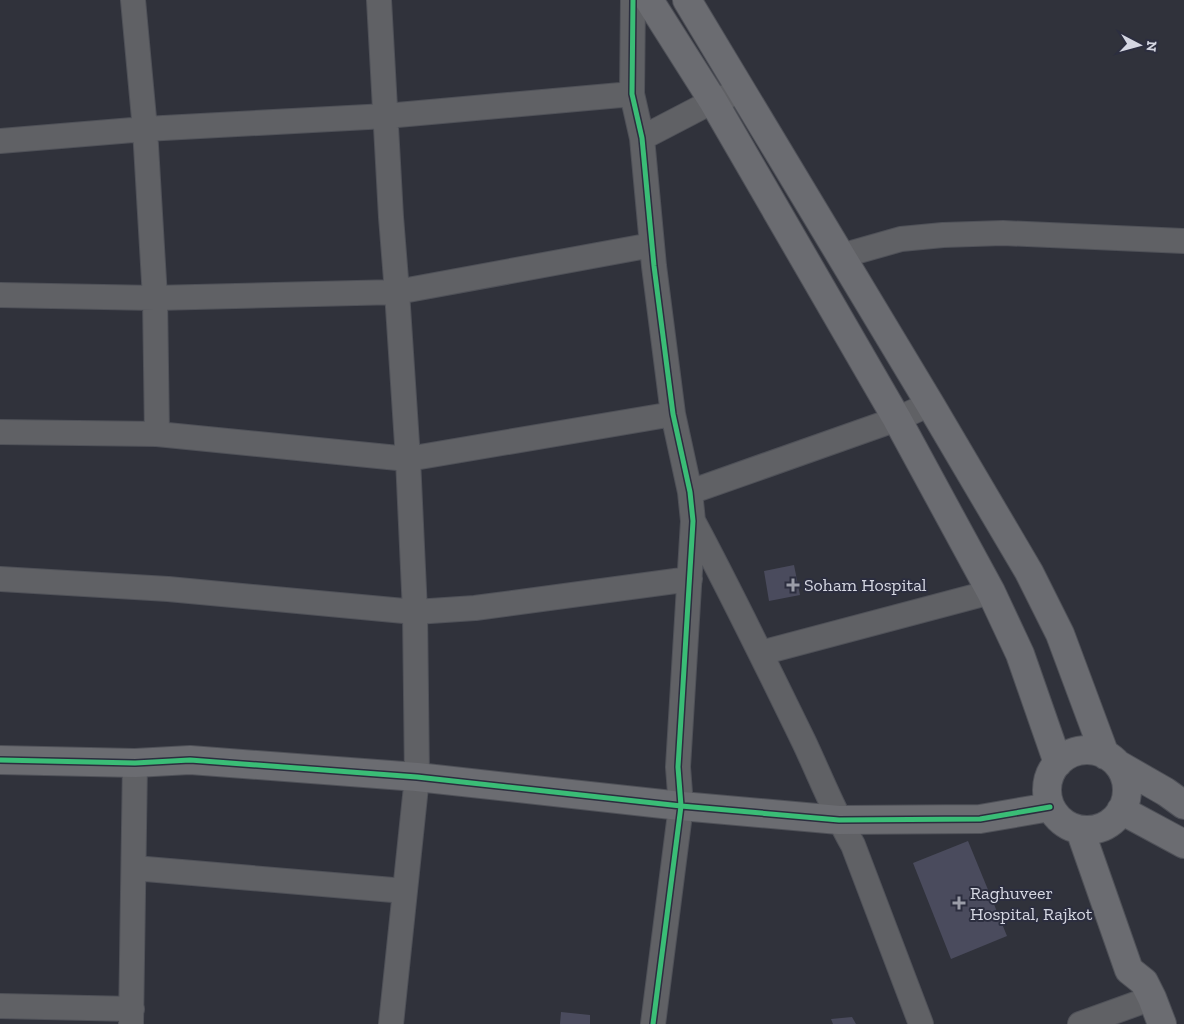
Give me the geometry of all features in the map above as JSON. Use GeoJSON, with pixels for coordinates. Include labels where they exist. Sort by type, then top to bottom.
{"type":"FeatureCollection","features":[{"type":"Feature","properties":{"kind":"main road"},"geometry":{"type":"LineString","coordinates":[[649,0],[713,101],[897,419],[990,592],[1020,654],[1058,764]]}},
{"type":"Feature","properties":{"kind":"main road"},"geometry":{"type":"LineString","coordinates":[[687,0],[842,256],[1029,572],[1060,634],[1112,760],[1127,783],[1125,802],[1116,819],[1089,830],[1062,822],[1050,807],[1046,788],[1052,770],[1066,756],[1084,750],[1112,760],[1184,805]]}},
{"type":"Feature","properties":{"kind":"main road"},"geometry":{"type":"LineString","coordinates":[[0,760],[136,762],[190,760],[416,777],[680,806],[839,820],[980,819],[1050,807]]}},
{"type":"Feature","properties":{"kind":"main road"},"geometry":{"type":"LineString","coordinates":[[1121,810],[1184,844]]}},
{"type":"Feature","properties":{"kind":"main road"},"geometry":{"type":"LineString","coordinates":[[1089,830],[1129,970],[1148,990],[1162,1024]]}},
{"type":"Feature","properties":{"kind":"street"},"geometry":{"type":"LineString","coordinates":[[134,0],[154,298],[157,434]]}},
{"type":"Feature","properties":{"kind":"street"},"geometry":{"type":"LineString","coordinates":[[379,0],[390,217],[408,459],[416,612],[416,777],[390,1024]]}},
{"type":"Feature","properties":{"kind":"street"},"geometry":{"type":"LineString","coordinates":[[633,0],[632,94],[642,138],[654,266],[673,414],[690,492],[693,521],[678,767],[680,806],[653,1024]]}},
{"type":"Feature","properties":{"kind":"street"},"geometry":{"type":"LineString","coordinates":[[642,138],[713,101],[742,91]]}},
{"type":"Feature","properties":{"kind":"street"},"geometry":{"type":"LineString","coordinates":[[0,141],[144,129],[386,116],[632,94]]}},
{"type":"Feature","properties":{"kind":"street"},"geometry":{"type":"LineString","coordinates":[[842,256],[901,239],[943,235],[1003,233],[1184,241]]}},
{"type":"Feature","properties":{"kind":"street"},"geometry":{"type":"LineString","coordinates":[[0,295],[154,298],[397,292],[652,244]]}},
{"type":"Feature","properties":{"kind":"street"},"geometry":{"type":"LineString","coordinates":[[690,492],[897,419],[930,404]]}},
{"type":"Feature","properties":{"kind":"street"},"geometry":{"type":"LineString","coordinates":[[0,432],[157,434],[408,459],[673,414]]}},
{"type":"Feature","properties":{"kind":"street"},"geometry":{"type":"LineString","coordinates":[[693,521],[735,600],[826,788],[839,820],[853,845],[921,1024]]}},
{"type":"Feature","properties":{"kind":"street"},"geometry":{"type":"LineString","coordinates":[[0,580],[168,589],[416,612],[475,608],[690,579]]}},
{"type":"Feature","properties":{"kind":"street"},"geometry":{"type":"LineString","coordinates":[[761,653],[990,592]]}},
{"type":"Feature","properties":{"kind":"street"},"geometry":{"type":"LineString","coordinates":[[0,1006],[132,1016],[136,762]]}},
{"type":"Feature","properties":{"kind":"street"},"geometry":{"type":"LineString","coordinates":[[134,868],[404,891]]}},
{"type":"Feature","properties":{"kind":"street"},"geometry":{"type":"LineString","coordinates":[[1080,1024],[1148,990]]}},
{"type":"Feature","properties":{"kind":"building"},"geometry":{"type":"Polygon","coordinates":[[[794,565],[800,595],[769,601],[764,571],[794,565]]]}},
{"type":"Feature","properties":{"kind":"building"},"geometry":{"type":"Polygon","coordinates":[[[968,841],[1007,936],[951,959],[913,863],[968,841]]]}},
{"type":"Feature","properties":{"kind":"building"},"geometry":{"type":"Polygon","coordinates":[[[561,1012],[590,1015],[590,1024],[560,1024],[561,1012]]]}},
{"type":"Feature","properties":{"kind":"building"},"geometry":{"type":"Polygon","coordinates":[[[852,1017],[856,1024],[833,1024],[831,1019],[852,1017]]]}},
{"type":"Feature","properties":{"kind":"cycle path"},"geometry":{"type":"LineString","coordinates":[[633,0],[632,94],[642,138],[654,266],[673,414],[690,492],[693,521],[678,767],[681,806],[653,1024]]}},
{"type":"Feature","properties":{"kind":"cycle path"},"geometry":{"type":"LineString","coordinates":[[0,760],[135,763],[190,760],[417,777],[681,806],[839,820],[980,819],[1050,807]]}},
{"type":"Feature","properties":{"kind":"place","name":"Soham Hospital"},"geometry":{"type":"Point","coordinates":[793,585]}},
{"type":"Feature","properties":{"kind":"place","name":"Raghuveer Hospital, Rajkot"},"geometry":{"type":"Point","coordinates":[959,903]}}]}
